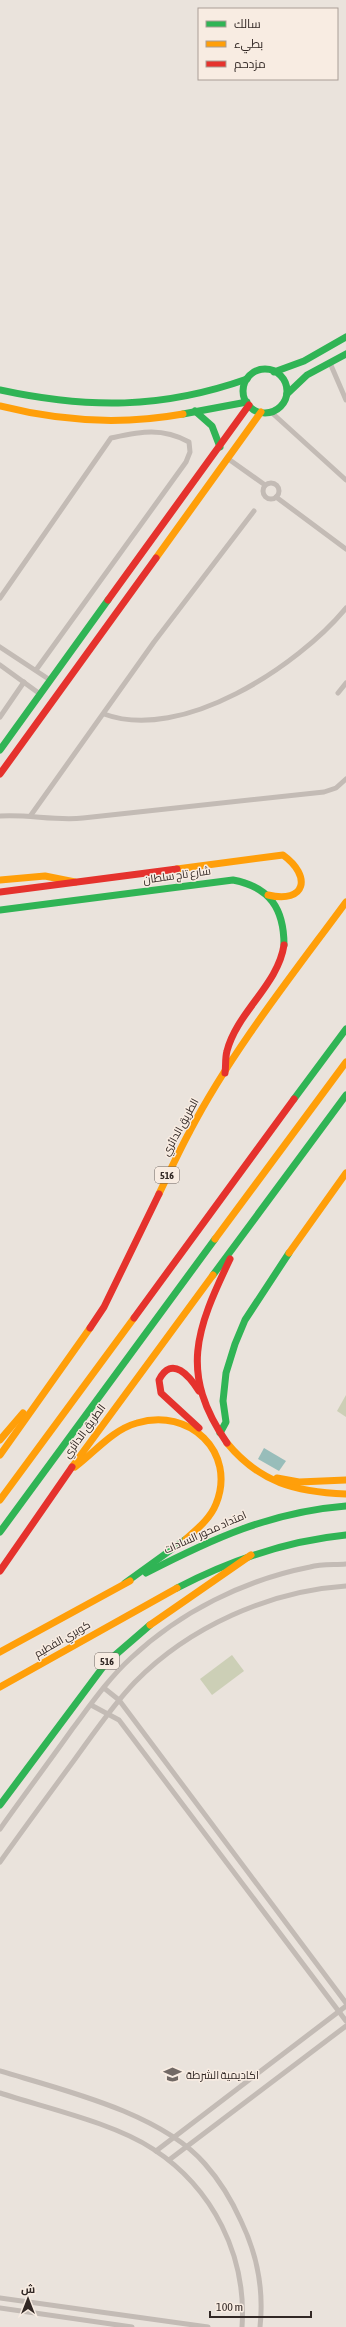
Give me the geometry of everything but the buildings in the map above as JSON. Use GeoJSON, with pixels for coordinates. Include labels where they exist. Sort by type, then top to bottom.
{"type":"FeatureCollection","features":[{"type":"Feature","properties":{"kind":"main road"},"geometry":{"type":"LineString","coordinates":[[0,390],[70,403],[123,405],[196,396],[247,379],[261,370],[274,372],[304,361],[346,337]]}},
{"type":"Feature","properties":{"kind":"main road"},"geometry":{"type":"LineString","coordinates":[[0,406],[31,414],[91,421],[138,420],[248,404],[261,412],[271,412],[282,405],[287,394],[307,376],[346,354]]}},
{"type":"Feature","properties":{"kind":"main road"},"geometry":{"type":"LineString","coordinates":[[274,372],[284,380],[287,394]]}},
{"type":"Feature","properties":{"kind":"main road"},"geometry":{"type":"LineString","coordinates":[[0,750],[220,448],[248,404],[244,391],[247,379]]}},
{"type":"Feature","properties":{"kind":"main road"},"geometry":{"type":"LineString","coordinates":[[195,411],[212,426],[220,448]]}},
{"type":"Feature","properties":{"kind":"main road"},"geometry":{"type":"LineString","coordinates":[[0,774],[261,412]]}},
{"type":"Feature","properties":{"kind":"main road","name":"شارع تاج سلطان"},"geometry":{"type":"LineString","coordinates":[[0,892],[283,855],[296,863],[301,870],[302,879],[300,887],[296,893],[284,898],[276,898],[265,894],[247,883],[226,879],[0,910]]}},
{"type":"Feature","properties":{"kind":"main road"},"geometry":{"type":"LineString","coordinates":[[0,880],[45,876],[77,883]]}},
{"type":"Feature","properties":{"kind":"main road","name":"شارع تاج سلطان"},"geometry":{"type":"LineString","coordinates":[[225,1073],[225,1055],[231,1038],[274,976],[283,946],[284,931],[278,911],[265,894]]}},
{"type":"Feature","properties":{"kind":"main road","name":"الطريق الدائري"},"geometry":{"type":"LineString","coordinates":[[0,1455],[104,1307],[190,1130],[225,1073],[275,999],[346,902]]}},
{"type":"Feature","properties":{"kind":"main road"},"geometry":{"type":"LineString","coordinates":[[0,1500],[346,1029]]}},
{"type":"Feature","properties":{"kind":"main road","name":"الطريق الدائري"},"geometry":{"type":"LineString","coordinates":[[0,1532],[346,1062]]}},
{"type":"Feature","properties":{"kind":"main road","name":"الطريق الدائري"},"geometry":{"type":"LineString","coordinates":[[0,1570],[67,1473],[346,1095]]}},
{"type":"Feature","properties":{"kind":"main road"},"geometry":{"type":"LineString","coordinates":[[220,1433],[226,1422],[223,1401],[226,1373],[235,1344],[245,1320],[271,1279],[346,1173]]}},
{"type":"Feature","properties":{"kind":"main road"},"geometry":{"type":"LineString","coordinates":[[201,1395],[197,1355],[201,1326],[238,1241]]}},
{"type":"Feature","properties":{"kind":"main road"},"geometry":{"type":"LineString","coordinates":[[125,1583],[198,1529],[210,1514],[218,1499],[220,1479],[214,1453],[204,1436],[189,1416],[163,1396],[159,1390],[160,1376],[172,1368],[180,1369],[191,1379],[201,1395],[220,1433],[237,1455],[263,1475],[297,1489],[346,1494]]}},
{"type":"Feature","properties":{"kind":"main road","name":"516"},"geometry":{"type":"LineString","coordinates":[[0,1440],[28,1406],[45,1392]]}},
{"type":"Feature","properties":{"kind":"main road"},"geometry":{"type":"LineString","coordinates":[[67,1473],[117,1432],[135,1423],[153,1419],[172,1420],[191,1426],[204,1436]]}},
{"type":"Feature","properties":{"kind":"main road"},"geometry":{"type":"LineString","coordinates":[[263,1475],[299,1482],[346,1480]]}},
{"type":"Feature","properties":{"kind":"main road","name":"امتداد محور السادات"},"geometry":{"type":"LineString","coordinates":[[125,1583],[234,1529],[266,1518],[298,1511],[346,1506]]}},
{"type":"Feature","properties":{"kind":"main road"},"geometry":{"type":"LineString","coordinates":[[251,1555],[308,1539],[346,1535]]}},
{"type":"Feature","properties":{"kind":"main road","name":"516"},"geometry":{"type":"LineString","coordinates":[[0,1805],[106,1663],[143,1630],[251,1555]]}},
{"type":"Feature","properties":{"kind":"main road","name":"كوبري الفطيم"},"geometry":{"type":"LineString","coordinates":[[0,1687],[135,1610],[200,1575],[251,1555]]}},
{"type":"Feature","properties":{"kind":"main road","name":"كوبري الفطيم"},"geometry":{"type":"LineString","coordinates":[[0,1652],[125,1583]]}},
{"type":"Feature","properties":{"kind":"street"},"geometry":{"type":"LineString","coordinates":[[330,363],[346,400]]}},
{"type":"Feature","properties":{"kind":"street"},"geometry":{"type":"LineString","coordinates":[[271,412],[346,480]]}},
{"type":"Feature","properties":{"kind":"street"},"geometry":{"type":"LineString","coordinates":[[0,598],[111,438],[148,431],[174,434],[189,442],[190,452],[186,462],[36,670]]}},
{"type":"Feature","properties":{"kind":"street"},"geometry":{"type":"LineString","coordinates":[[227,458],[265,485]]}},
{"type":"Feature","properties":{"kind":"street"},"geometry":{"type":"LineString","coordinates":[[272,483],[277,486],[279,492],[276,497],[270,499],[265,496],[263,491],[265,485],[272,483]]}},
{"type":"Feature","properties":{"kind":"street"},"geometry":{"type":"LineString","coordinates":[[276,497],[346,549]]}},
{"type":"Feature","properties":{"kind":"street"},"geometry":{"type":"LineString","coordinates":[[31,815],[154,642],[254,511]]}},
{"type":"Feature","properties":{"kind":"street"},"geometry":{"type":"LineString","coordinates":[[104,714],[130,721],[147,721],[190,712],[218,702],[257,682],[291,660],[325,631],[346,608]]}},
{"type":"Feature","properties":{"kind":"street"},"geometry":{"type":"LineString","coordinates":[[0,647],[50,680]]}},
{"type":"Feature","properties":{"kind":"street"},"geometry":{"type":"LineString","coordinates":[[0,665],[40,694]]}},
{"type":"Feature","properties":{"kind":"street"},"geometry":{"type":"LineString","coordinates":[[0,717],[24,682]]}},
{"type":"Feature","properties":{"kind":"street"},"geometry":{"type":"LineString","coordinates":[[338,693],[346,683]]}},
{"type":"Feature","properties":{"kind":"street"},"geometry":{"type":"LineString","coordinates":[[0,816],[31,815],[71,820],[319,792],[336,788],[346,779]]}},
{"type":"Feature","properties":{"kind":"street"},"geometry":{"type":"LineString","coordinates":[[0,1829],[104,1688],[130,1658],[150,1642],[175,1624],[225,1594],[266,1578],[311,1566],[346,1564]]}},
{"type":"Feature","properties":{"kind":"street"},"geometry":{"type":"LineString","coordinates":[[0,1862],[108,1713],[135,1682],[168,1654],[229,1617],[272,1600],[346,1586]]}},
{"type":"Feature","properties":{"kind":"street"},"geometry":{"type":"LineString","coordinates":[[104,1688],[119,1700],[346,2003]]}},
{"type":"Feature","properties":{"kind":"street"},"geometry":{"type":"LineString","coordinates":[[91,1705],[119,1720],[346,2021]]}},
{"type":"Feature","properties":{"kind":"street"},"geometry":{"type":"LineString","coordinates":[[156,2151],[346,2006]]}},
{"type":"Feature","properties":{"kind":"street"},"geometry":{"type":"LineString","coordinates":[[169,2160],[346,2026]]}},
{"type":"Feature","properties":{"kind":"street"},"geometry":{"type":"LineString","coordinates":[[0,2071],[120,2110],[173,2138],[187,2147],[206,2164],[232,2202],[249,2238],[260,2278],[260,2327]]}},
{"type":"Feature","properties":{"kind":"street"},"geometry":{"type":"LineString","coordinates":[[0,2093],[115,2130],[156,2151],[182,2170],[214,2209],[229,2236],[240,2276],[243,2310],[242,2327]]}},
{"type":"Feature","properties":{"kind":"street"},"geometry":{"type":"LineString","coordinates":[[0,2298],[208,2327]]}},
{"type":"Feature","properties":{"kind":"street"},"geometry":{"type":"LineString","coordinates":[[0,2308],[132,2327]]}},
{"type":"Feature","properties":{"kind":"green space"},"geometry":{"type":"Polygon","coordinates":[[[346,1395],[346,1417],[337,1411],[346,1395]]]}},
{"type":"Feature","properties":{"kind":"green space"},"geometry":{"type":"Polygon","coordinates":[[[232,1655],[244,1671],[212,1695],[200,1679],[232,1655]]]}},
{"type":"Feature","properties":{"kind":"water"},"geometry":{"type":"Polygon","coordinates":[[[264,1448],[286,1461],[279,1471],[258,1459],[264,1448]]]}},
{"type":"Feature","properties":{"kind":"traffic: fast"},"geometry":{"type":"LineString","coordinates":[[274,372],[304,361],[346,337]]}},
{"type":"Feature","properties":{"kind":"traffic: fast"},"geometry":{"type":"LineString","coordinates":[[287,394],[307,375],[346,354]]}},
{"type":"Feature","properties":{"kind":"traffic: fast"},"geometry":{"type":"LineString","coordinates":[[265,369],[277,373],[283,379],[287,391],[283,403],[277,409],[265,413],[253,409],[247,403],[243,391],[247,379],[253,373],[265,369]]}},
{"type":"Feature","properties":{"kind":"traffic: fast"},"geometry":{"type":"LineString","coordinates":[[0,390],[64,401],[125,403],[155,401],[185,396],[216,389],[247,379]]}},
{"type":"Feature","properties":{"kind":"traffic: fast"},"geometry":{"type":"LineString","coordinates":[[183,414],[247,402]]}},
{"type":"Feature","properties":{"kind":"traffic: fast"},"geometry":{"type":"LineString","coordinates":[[195,411],[212,426],[220,447]]}},
{"type":"Feature","properties":{"kind":"traffic: fast"},"geometry":{"type":"LineString","coordinates":[[0,750],[108,600]]}},
{"type":"Feature","properties":{"kind":"traffic: fast"},"geometry":{"type":"LineString","coordinates":[[0,910],[233,880],[246,883],[257,888],[272,902],[278,910],[283,932],[284,945]]}},
{"type":"Feature","properties":{"kind":"traffic: fast"},"geometry":{"type":"LineString","coordinates":[[294,1099],[346,1029]]}},
{"type":"Feature","properties":{"kind":"traffic: fast"},"geometry":{"type":"LineString","coordinates":[[213,1275],[346,1095]]}},
{"type":"Feature","properties":{"kind":"traffic: fast"},"geometry":{"type":"LineString","coordinates":[[0,1532],[215,1239]]}},
{"type":"Feature","properties":{"kind":"traffic: fast"},"geometry":{"type":"LineString","coordinates":[[220,1433],[226,1422],[223,1401],[226,1373],[235,1344],[245,1320],[289,1253]]}},
{"type":"Feature","properties":{"kind":"traffic: fast"},"geometry":{"type":"LineString","coordinates":[[146,1573],[194,1549],[242,1529],[292,1514],[346,1506]]}},
{"type":"Feature","properties":{"kind":"traffic: fast"},"geometry":{"type":"LineString","coordinates":[[177,1588],[218,1569],[259,1553],[301,1542],[346,1535]]}},
{"type":"Feature","properties":{"kind":"traffic: fast"},"geometry":{"type":"LineString","coordinates":[[125,1583],[186,1539]]}},
{"type":"Feature","properties":{"kind":"traffic: fast"},"geometry":{"type":"LineString","coordinates":[[0,1805],[106,1663],[150,1625]]}},
{"type":"Feature","properties":{"kind":"traffic: slow"},"geometry":{"type":"LineString","coordinates":[[0,406],[45,415],[91,420],[137,420],[183,414]]}},
{"type":"Feature","properties":{"kind":"traffic: slow"},"geometry":{"type":"LineString","coordinates":[[156,558],[261,412]]}},
{"type":"Feature","properties":{"kind":"traffic: slow"},"geometry":{"type":"LineString","coordinates":[[177,869],[283,855],[298,871],[301,879],[301,886],[297,892],[290,896],[281,897],[268,895]]}},
{"type":"Feature","properties":{"kind":"traffic: slow"},"geometry":{"type":"LineString","coordinates":[[0,880],[45,876],[75,882]]}},
{"type":"Feature","properties":{"kind":"traffic: slow"},"geometry":{"type":"LineString","coordinates":[[159,1194],[206,1101],[224,1072],[284,985],[346,902]]}},
{"type":"Feature","properties":{"kind":"traffic: slow"},"geometry":{"type":"LineString","coordinates":[[215,1239],[346,1062]]}},
{"type":"Feature","properties":{"kind":"traffic: slow"},"geometry":{"type":"LineString","coordinates":[[289,1253],[346,1173]]}},
{"type":"Feature","properties":{"kind":"traffic: slow"},"geometry":{"type":"LineString","coordinates":[[72,1467],[213,1275]]}},
{"type":"Feature","properties":{"kind":"traffic: slow"},"geometry":{"type":"LineString","coordinates":[[0,1500],[134,1318]]}},
{"type":"Feature","properties":{"kind":"traffic: slow"},"geometry":{"type":"LineString","coordinates":[[0,1455],[90,1328]]}},
{"type":"Feature","properties":{"kind":"traffic: slow"},"geometry":{"type":"LineString","coordinates":[[0,1440],[23,1413]]}},
{"type":"Feature","properties":{"kind":"traffic: slow"},"geometry":{"type":"LineString","coordinates":[[75,1467],[104,1442],[128,1426],[156,1420],[174,1422],[190,1428],[204,1438],[214,1451],[220,1467],[221,1485],[216,1504],[210,1514],[186,1539]]}},
{"type":"Feature","properties":{"kind":"traffic: slow"},"geometry":{"type":"LineString","coordinates":[[227,1443],[252,1468],[280,1483],[311,1491],[346,1494]]}},
{"type":"Feature","properties":{"kind":"traffic: slow"},"geometry":{"type":"LineString","coordinates":[[277,1478],[299,1482],[346,1480]]}},
{"type":"Feature","properties":{"kind":"traffic: slow"},"geometry":{"type":"LineString","coordinates":[[150,1625],[251,1555]]}},
{"type":"Feature","properties":{"kind":"traffic: slow"},"geometry":{"type":"LineString","coordinates":[[0,1652],[130,1581]]}},
{"type":"Feature","properties":{"kind":"traffic: slow"},"geometry":{"type":"LineString","coordinates":[[0,1687],[177,1588]]}},
{"type":"Feature","properties":{"kind":"traffic: jam"},"geometry":{"type":"LineString","coordinates":[[108,600],[249,405]]}},
{"type":"Feature","properties":{"kind":"traffic: jam"},"geometry":{"type":"LineString","coordinates":[[0,774],[156,558]]}},
{"type":"Feature","properties":{"kind":"traffic: jam"},"geometry":{"type":"LineString","coordinates":[[0,892],[177,869]]}},
{"type":"Feature","properties":{"kind":"traffic: jam"},"geometry":{"type":"LineString","coordinates":[[225,1073],[226,1054],[232,1037],[239,1024],[274,973],[284,945]]}},
{"type":"Feature","properties":{"kind":"traffic: jam"},"geometry":{"type":"LineString","coordinates":[[134,1318],[294,1099]]}},
{"type":"Feature","properties":{"kind":"traffic: jam"},"geometry":{"type":"LineString","coordinates":[[90,1328],[104,1307],[159,1194]]}},
{"type":"Feature","properties":{"kind":"traffic: jam"},"geometry":{"type":"LineString","coordinates":[[227,1443],[212,1418],[202,1395],[198,1373],[198,1351],[201,1330],[208,1308],[230,1259]]}},
{"type":"Feature","properties":{"kind":"traffic: jam"},"geometry":{"type":"LineString","coordinates":[[199,1391],[186,1375],[175,1368],[164,1372],[159,1380],[161,1393],[199,1428]]}},
{"type":"Feature","properties":{"kind":"traffic: jam"},"geometry":{"type":"LineString","coordinates":[[0,1571],[72,1467]]}},
{"type":"Feature","properties":{"kind":"place","name":"اكاديمية الشرطة"},"geometry":{"type":"Point","coordinates":[173,2075]}}]}
